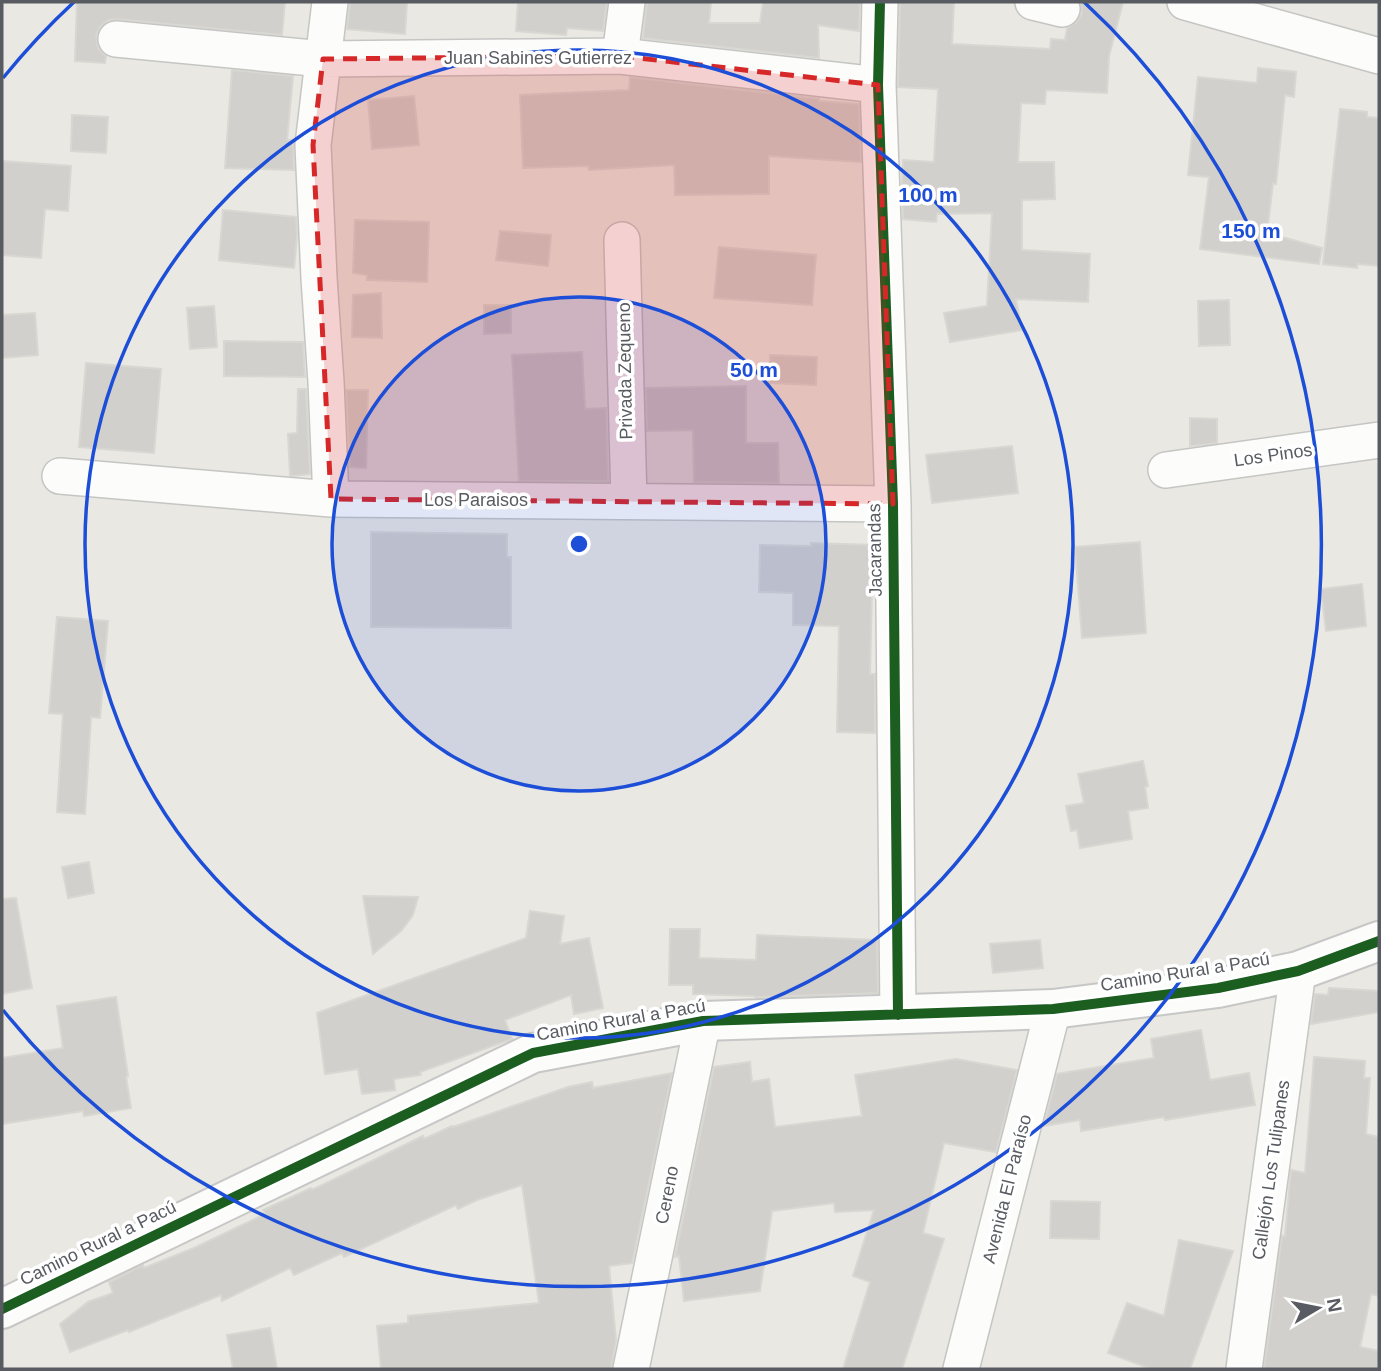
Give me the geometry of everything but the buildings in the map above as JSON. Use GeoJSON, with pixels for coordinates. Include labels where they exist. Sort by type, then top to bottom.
{"type":"FeatureCollection","features":[{"type":"Feature","properties":{"kind":"street"},"geometry":{"type":"LineString","coordinates":[[330,2],[313,145],[331,499]]}},
{"type":"Feature","properties":{"kind":"street"},"geometry":{"type":"LineString","coordinates":[[620,56],[627,2]]}},
{"type":"Feature","properties":{"kind":"street","name":"Jacarandas"},"geometry":{"type":"LineString","coordinates":[[880,2],[878,85],[892,504],[898,1015]]}},
{"type":"Feature","properties":{"kind":"street"},"geometry":{"type":"LineString","coordinates":[[1185,2],[1379,55]]}},
{"type":"Feature","properties":{"kind":"street","name":"Juan Sabines Gutierrez"},"geometry":{"type":"LineString","coordinates":[[116,39],[323,59],[620,56],[878,85]]}},
{"type":"Feature","properties":{"kind":"street","name":"Privada Zequeno"},"geometry":{"type":"LineString","coordinates":[[622,240],[629,501]]}},
{"type":"Feature","properties":{"kind":"street","name":"Los Pinos"},"geometry":{"type":"LineString","coordinates":[[1166,470],[1379,440]]}},
{"type":"Feature","properties":{"kind":"street","name":"Los Paraisos"},"geometry":{"type":"LineString","coordinates":[[60,476],[331,499],[892,504]]}},
{"type":"Feature","properties":{"kind":"street","name":"Camino Rural a Pacú"},"geometry":{"type":"LineString","coordinates":[[2,1309],[533,1053],[703,1021],[1053,1009],[1218,988],[1298,971],[1379,941]]}},
{"type":"Feature","properties":{"kind":"street","name":"Callejón Los Tulipanes"},"geometry":{"type":"LineString","coordinates":[[1244,1369],[1298,971]]}},
{"type":"Feature","properties":{"kind":"street","name":"Avenida El Paraíso"},"geometry":{"type":"LineString","coordinates":[[961,1369],[1053,1009]]}},
{"type":"Feature","properties":{"kind":"street","name":"Cereno"},"geometry":{"type":"LineString","coordinates":[[631,1369],[703,1021]]}},
{"type":"Feature","properties":{"kind":"highlighted area"},"geometry":{"type":"Polygon","coordinates":[[[620,56],[878,85],[893,504],[331,499],[313,145],[323,59],[620,56]]]}},
{"type":"Feature","properties":{"kind":"cycle path"},"geometry":{"type":"LineString","coordinates":[[880,2],[878,85],[893,504],[898,1015]]}},
{"type":"Feature","properties":{"kind":"cycle path"},"geometry":{"type":"LineString","coordinates":[[2,1309],[533,1053],[703,1021],[1053,1009],[1218,988],[1298,971],[1379,941]]}}]}
